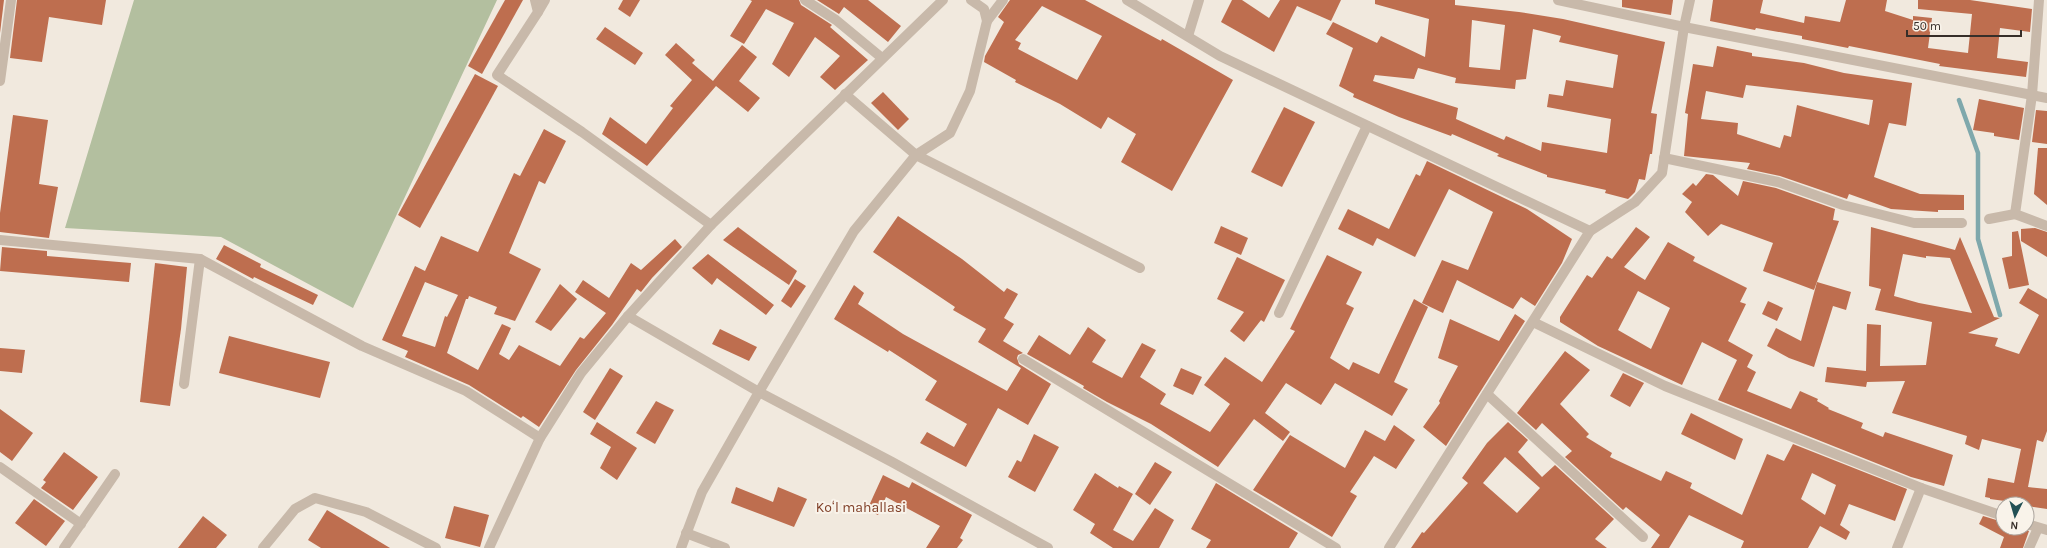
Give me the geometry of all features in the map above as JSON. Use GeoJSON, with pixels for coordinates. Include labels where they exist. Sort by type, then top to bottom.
{"type":"FeatureCollection","features":[{"type":"Feature","properties":{"kind":"street"},"geometry":{"type":"LineString","coordinates":[[0,81],[11,0]]}},
{"type":"Feature","properties":{"kind":"street"},"geometry":{"type":"LineString","coordinates":[[535,0],[538,12]]}},
{"type":"Feature","properties":{"kind":"street"},"geometry":{"type":"LineString","coordinates":[[545,0],[498,75],[582,132],[711,225]]}},
{"type":"Feature","properties":{"kind":"street"},"geometry":{"type":"LineString","coordinates":[[805,0],[836,20],[882,58]]}},
{"type":"Feature","properties":{"kind":"street"},"geometry":{"type":"LineString","coordinates":[[489,548],[540,438],[581,373],[628,316],[711,225],[943,0]]}},
{"type":"Feature","properties":{"kind":"street"},"geometry":{"type":"LineString","coordinates":[[971,0],[984,10],[987,21]]}},
{"type":"Feature","properties":{"kind":"street"},"geometry":{"type":"LineString","coordinates":[[681,548],[702,492],[854,231],[916,155],[950,133],[970,91],[987,21],[1003,0]]}},
{"type":"Feature","properties":{"kind":"street"},"geometry":{"type":"LineString","coordinates":[[1127,0],[1220,56],[1590,231]]}},
{"type":"Feature","properties":{"kind":"street"},"geometry":{"type":"LineString","coordinates":[[1188,36],[1199,0]]}},
{"type":"Feature","properties":{"kind":"street"},"geometry":{"type":"LineString","coordinates":[[1558,0],[1684,27],[2047,98]]}},
{"type":"Feature","properties":{"kind":"street"},"geometry":{"type":"LineString","coordinates":[[1389,548],[1590,231],[1635,202],[1662,173],[1684,27],[1690,0]]}},
{"type":"Feature","properties":{"kind":"street"},"geometry":{"type":"LineString","coordinates":[[2015,214],[2032,95],[2039,0]]}},
{"type":"Feature","properties":{"kind":"street"},"geometry":{"type":"LineString","coordinates":[[845,94],[916,155],[1140,268]]}},
{"type":"Feature","properties":{"kind":"street"},"geometry":{"type":"LineString","coordinates":[[1279,313],[1367,126]]}},
{"type":"Feature","properties":{"kind":"street"},"geometry":{"type":"LineString","coordinates":[[1664,158],[1778,182],[1843,205],[1914,223],[1962,222]]}},
{"type":"Feature","properties":{"kind":"street"},"geometry":{"type":"LineString","coordinates":[[1989,218],[2015,214],[2047,226]]}},
{"type":"Feature","properties":{"kind":"street"},"geometry":{"type":"LineString","coordinates":[[0,240],[200,259],[362,346],[466,391],[540,438]]}},
{"type":"Feature","properties":{"kind":"street"},"geometry":{"type":"LineString","coordinates":[[184,384],[200,259]]}},
{"type":"Feature","properties":{"kind":"street"},"geometry":{"type":"LineString","coordinates":[[628,316],[759,392],[892,462],[1048,548]]}},
{"type":"Feature","properties":{"kind":"street"},"geometry":{"type":"LineString","coordinates":[[1533,322],[1665,386],[1921,488],[1995,513]]}},
{"type":"Feature","properties":{"kind":"street"},"geometry":{"type":"LineString","coordinates":[[1023,358],[1336,548]]}},
{"type":"Feature","properties":{"kind":"street"},"geometry":{"type":"LineString","coordinates":[[1488,394],[1643,537]]}},
{"type":"Feature","properties":{"kind":"street"},"geometry":{"type":"LineString","coordinates":[[0,467],[81,524]]}},
{"type":"Feature","properties":{"kind":"street"},"geometry":{"type":"LineString","coordinates":[[64,548],[115,474]]}},
{"type":"Feature","properties":{"kind":"street"},"geometry":{"type":"LineString","coordinates":[[1897,548],[1921,488]]}},
{"type":"Feature","properties":{"kind":"street"},"geometry":{"type":"LineString","coordinates":[[263,548],[296,509],[315,498],[366,512],[436,548]]}},
{"type":"Feature","properties":{"kind":"street"},"geometry":{"type":"LineString","coordinates":[[2029,548],[2042,529]]}},
{"type":"Feature","properties":{"kind":"street"},"geometry":{"type":"LineString","coordinates":[[686,533],[725,548]]}},
{"type":"Feature","properties":{"kind":"green space"},"geometry":{"type":"Polygon","coordinates":[[[134,0],[497,0],[353,308],[221,237],[65,228],[134,0]]]}},
{"type":"Feature","properties":{"kind":"building"},"geometry":{"type":"Polygon","coordinates":[[[0,0],[4,0],[0,33],[0,0]]]}},
{"type":"Feature","properties":{"kind":"building"},"geometry":{"type":"Polygon","coordinates":[[[17,0],[106,0],[102,25],[49,17],[42,62],[10,58],[17,0]]]}},
{"type":"Feature","properties":{"kind":"building"},"geometry":{"type":"Polygon","coordinates":[[[505,0],[523,0],[482,74],[468,66],[505,0]]]}},
{"type":"Feature","properties":{"kind":"building"},"geometry":{"type":"Polygon","coordinates":[[[623,0],[640,0],[630,17],[618,9],[623,0]]]}},
{"type":"Feature","properties":{"kind":"building"},"geometry":{"type":"Polygon","coordinates":[[[750,0],[799,0],[801,5],[832,25],[830,27],[868,60],[835,90],[820,77],[840,56],[815,37],[789,77],[772,64],[794,23],[766,9],[744,44],[730,36],[752,1],[750,0]]]}},
{"type":"Feature","properties":{"kind":"building"},"geometry":{"type":"Polygon","coordinates":[[[817,0],[868,0],[901,26],[888,42],[844,7],[839,14],[817,0]]]}},
{"type":"Feature","properties":{"kind":"building"},"geometry":{"type":"Polygon","coordinates":[[[1010,0],[1085,0],[1161,41],[1162,39],[1233,80],[1172,191],[1121,162],[1136,134],[1108,117],[1101,129],[1060,104],[1015,82],[1016,80],[984,62],[985,56],[1004,22],[998,17],[1010,0]],[[1042,6],[1015,40],[1021,43],[1018,49],[1077,80],[1102,36],[1042,6]]]}},
{"type":"Feature","properties":{"kind":"building"},"geometry":{"type":"Polygon","coordinates":[[[1232,0],[1242,0],[1269,18],[1280,0],[1341,0],[1331,21],[1297,6],[1274,52],[1221,22],[1232,0]]]}},
{"type":"Feature","properties":{"kind":"building"},"geometry":{"type":"Polygon","coordinates":[[[1375,0],[1455,0],[1455,5],[1519,12],[1563,19],[1665,42],[1651,113],[1657,114],[1652,154],[1650,154],[1645,180],[1639,179],[1635,192],[1628,199],[1605,193],[1606,190],[1547,177],[1547,175],[1497,156],[1499,154],[1452,134],[1451,136],[1399,117],[1353,97],[1354,94],[1339,86],[1353,48],[1326,34],[1333,22],[1377,43],[1381,36],[1425,57],[1429,19],[1375,4],[1375,0]],[[1472,20],[1469,67],[1500,70],[1505,25],[1472,20]],[[1533,29],[1526,79],[1516,80],[1515,89],[1455,83],[1456,78],[1418,68],[1414,79],[1375,75],[1373,81],[1458,108],[1456,119],[1504,140],[1506,136],[1541,151],[1542,142],[1607,153],[1611,119],[1547,107],[1549,94],[1563,96],[1566,80],[1613,88],[1618,55],[1559,42],[1561,36],[1533,29]]]}},
{"type":"Feature","properties":{"kind":"building"},"geometry":{"type":"Polygon","coordinates":[[[1622,0],[1673,0],[1671,15],[1622,7],[1622,0]]]}},
{"type":"Feature","properties":{"kind":"building"},"geometry":{"type":"Polygon","coordinates":[[[1713,0],[1763,0],[1760,13],[1804,23],[1805,16],[1840,22],[1846,0],[1887,0],[1885,11],[1913,20],[1913,16],[1932,18],[1928,48],[1968,53],[1972,14],[1918,9],[1918,0],[1970,0],[2032,9],[2030,32],[2000,28],[1997,58],[2028,62],[2026,77],[1939,66],[1940,64],[1849,46],[1848,48],[1802,39],[1802,36],[1756,28],[1755,30],[1710,21],[1713,0]]]}},
{"type":"Feature","properties":{"kind":"building"},"geometry":{"type":"Polygon","coordinates":[[[605,27],[643,53],[635,65],[596,39],[605,27]]]}},
{"type":"Feature","properties":{"kind":"building"},"geometry":{"type":"Polygon","coordinates":[[[676,43],[695,60],[692,63],[713,81],[742,45],[757,57],[739,81],[760,98],[748,112],[716,86],[647,166],[602,134],[610,117],[646,144],[673,108],[670,106],[692,80],[665,55],[676,43]]]}},
{"type":"Feature","properties":{"kind":"building"},"geometry":{"type":"Polygon","coordinates":[[[1717,46],[1752,53],[1752,56],[1804,63],[1844,73],[1912,83],[1906,126],[1889,123],[1874,177],[1920,194],[1964,195],[1964,210],[1938,210],[1938,212],[1891,209],[1849,194],[1847,199],[1780,176],[1747,169],[1750,163],[1684,156],[1688,114],[1685,113],[1693,64],[1713,67],[1717,46]],[[1746,85],[1743,98],[1706,91],[1701,119],[1738,123],[1737,134],[1780,148],[1784,135],[1791,137],[1797,105],[1869,125],[1873,100],[1746,85]]]}},
{"type":"Feature","properties":{"kind":"building"},"geometry":{"type":"Polygon","coordinates":[[[475,74],[498,86],[420,228],[398,215],[475,74]]]}},
{"type":"Feature","properties":{"kind":"building"},"geometry":{"type":"Polygon","coordinates":[[[883,92],[909,119],[898,130],[871,103],[883,92]]]}},
{"type":"Feature","properties":{"kind":"building"},"geometry":{"type":"Polygon","coordinates":[[[1979,99],[2024,108],[2019,140],[1994,136],[1994,133],[1973,130],[1979,99]]]}},
{"type":"Feature","properties":{"kind":"building"},"geometry":{"type":"Polygon","coordinates":[[[1284,107],[1315,122],[1282,187],[1251,172],[1284,107]]]}},
{"type":"Feature","properties":{"kind":"building"},"geometry":{"type":"Polygon","coordinates":[[[2036,110],[2047,111],[2047,144],[2032,142],[2036,110]]]}},
{"type":"Feature","properties":{"kind":"building"},"geometry":{"type":"Polygon","coordinates":[[[13,115],[48,120],[39,184],[58,187],[49,238],[0,232],[0,213],[13,115]]]}},
{"type":"Feature","properties":{"kind":"building"},"geometry":{"type":"Polygon","coordinates":[[[544,129],[566,141],[545,184],[539,181],[509,253],[541,269],[515,321],[494,314],[497,307],[469,296],[468,299],[466,299],[447,353],[478,370],[502,324],[511,328],[499,354],[509,360],[519,345],[560,366],[580,337],[584,339],[606,313],[575,292],[583,280],[609,298],[631,263],[641,270],[675,239],[682,247],[652,278],[641,292],[637,289],[612,325],[576,370],[539,427],[523,416],[521,418],[469,385],[405,357],[408,351],[382,340],[415,266],[425,271],[441,236],[478,252],[514,173],[520,176],[544,129]],[[425,282],[402,336],[435,347],[445,316],[447,317],[458,295],[425,282]]]}},
{"type":"Feature","properties":{"kind":"building"},"geometry":{"type":"Polygon","coordinates":[[[2038,148],[2047,148],[2047,205],[2034,194],[2038,148]]]}},
{"type":"Feature","properties":{"kind":"building"},"geometry":{"type":"Polygon","coordinates":[[[1427,161],[1527,209],[1572,239],[1562,263],[1535,306],[1521,297],[1513,309],[1457,280],[1443,313],[1422,303],[1442,260],[1468,270],[1493,212],[1449,189],[1415,257],[1377,238],[1373,246],[1338,229],[1348,209],[1389,229],[1416,174],[1420,176],[1427,161]]]}},
{"type":"Feature","properties":{"kind":"building"},"geometry":{"type":"Polygon","coordinates":[[[1706,174],[1713,175],[1738,196],[1743,181],[1776,188],[1835,209],[1833,220],[1839,221],[1814,290],[1763,271],[1773,243],[1721,224],[1708,236],[1685,212],[1692,202],[1682,194],[1693,183],[1696,186],[1706,174]]]}},
{"type":"Feature","properties":{"kind":"building"},"geometry":{"type":"Polygon","coordinates":[[[898,216],[962,259],[1004,292],[1007,288],[1018,294],[1004,318],[1014,324],[1003,341],[1023,353],[1018,355],[1017,358],[1019,364],[1051,384],[1028,425],[998,408],[966,467],[920,443],[927,432],[954,447],[967,424],[925,400],[937,381],[889,350],[888,352],[834,319],[854,285],[864,293],[858,304],[903,334],[1007,391],[1021,368],[978,342],[986,329],[953,310],[955,307],[873,252],[898,216]]]}},
{"type":"Feature","properties":{"kind":"building"},"geometry":{"type":"Polygon","coordinates":[[[1221,226],[1248,238],[1241,255],[1214,243],[1221,226]]]}},
{"type":"Feature","properties":{"kind":"building"},"geometry":{"type":"Polygon","coordinates":[[[738,227],[797,271],[789,285],[723,240],[738,227]]]}},
{"type":"Feature","properties":{"kind":"building"},"geometry":{"type":"Polygon","coordinates":[[[1636,227],[1650,237],[1624,267],[1645,280],[1668,242],[1695,257],[1693,261],[1747,288],[1740,302],[1746,304],[1728,341],[1753,355],[1747,367],[1756,372],[1747,391],[1791,409],[1800,391],[1818,399],[1817,401],[1829,408],[1828,409],[1863,423],[1861,428],[1883,437],[1885,432],[1953,455],[1944,486],[1911,477],[1718,400],[1737,360],[1702,342],[1682,385],[1598,346],[1560,322],[1560,317],[1587,275],[1592,278],[1607,256],[1612,259],[1636,227]],[[1638,291],[1618,330],[1651,349],[1670,308],[1638,291]]]}},
{"type":"Feature","properties":{"kind":"building"},"geometry":{"type":"Polygon","coordinates":[[[1871,227],[1955,250],[1960,237],[1994,317],[2000,318],[1968,333],[1998,338],[1995,346],[2019,354],[2039,315],[2019,303],[2028,288],[2047,299],[2047,431],[2043,442],[2037,440],[2028,487],[2047,489],[2047,509],[2035,507],[2035,496],[1995,496],[1995,500],[1985,497],[1988,478],[2014,483],[2021,449],[1982,439],[1979,450],[1965,444],[1967,436],[1892,413],[1905,381],[1867,382],[1866,387],[1825,382],[1827,367],[1866,371],[1867,324],[1881,325],[1880,366],[1926,365],[1932,322],[1875,310],[1881,289],[1869,286],[1871,227]],[[1903,254],[1894,296],[1919,303],[1972,313],[1950,258],[1926,256],[1926,258],[1903,254]]]}},
{"type":"Feature","properties":{"kind":"building"},"geometry":{"type":"Polygon","coordinates":[[[2035,228],[2047,232],[2047,257],[2021,241],[2021,229],[2035,228]]]}},
{"type":"Feature","properties":{"kind":"building"},"geometry":{"type":"Polygon","coordinates":[[[2018,231],[2029,285],[2009,289],[2002,258],[2012,256],[2012,232],[2018,231]]]}},
{"type":"Feature","properties":{"kind":"building"},"geometry":{"type":"Polygon","coordinates":[[[224,245],[261,264],[260,267],[318,295],[313,305],[254,277],[253,279],[216,259],[224,245]]]}},
{"type":"Feature","properties":{"kind":"building"},"geometry":{"type":"Polygon","coordinates":[[[2,247],[47,251],[47,256],[131,263],[129,282],[0,271],[2,247]]]}},
{"type":"Feature","properties":{"kind":"building"},"geometry":{"type":"Polygon","coordinates":[[[708,254],[774,305],[766,315],[717,278],[712,285],[692,268],[708,254]]]}},
{"type":"Feature","properties":{"kind":"building"},"geometry":{"type":"Polygon","coordinates":[[[1327,255],[1362,272],[1346,304],[1354,308],[1330,358],[1349,370],[1353,362],[1379,374],[1414,299],[1428,307],[1394,382],[1408,389],[1392,416],[1335,383],[1321,405],[1286,383],[1265,413],[1290,432],[1283,441],[1254,419],[1218,467],[1151,424],[1107,402],[1083,388],[1084,386],[1027,354],[1039,335],[1070,355],[1088,327],[1106,340],[1092,362],[1122,378],[1142,343],[1156,350],[1140,377],[1166,394],[1160,404],[1210,432],[1230,404],[1204,385],[1225,357],[1262,382],[1295,331],[1290,329],[1327,255]]]}},
{"type":"Feature","properties":{"kind":"building"},"geometry":{"type":"Polygon","coordinates":[[[1237,257],[1285,280],[1264,322],[1261,320],[1244,342],[1230,331],[1244,312],[1217,299],[1237,257]]]}},
{"type":"Feature","properties":{"kind":"building"},"geometry":{"type":"Polygon","coordinates":[[[155,263],[187,267],[181,329],[170,406],[140,402],[155,263]]]}},
{"type":"Feature","properties":{"kind":"building"},"geometry":{"type":"Polygon","coordinates":[[[795,279],[806,286],[791,308],[781,301],[795,279]]]}},
{"type":"Feature","properties":{"kind":"building"},"geometry":{"type":"Polygon","coordinates":[[[1817,282],[1851,292],[1846,310],[1833,306],[1814,367],[1789,358],[1767,346],[1776,328],[1801,341],[1817,282]]]}},
{"type":"Feature","properties":{"kind":"building"},"geometry":{"type":"Polygon","coordinates":[[[560,284],[577,299],[551,331],[535,322],[560,284]]]}},
{"type":"Feature","properties":{"kind":"building"},"geometry":{"type":"Polygon","coordinates":[[[1768,301],[1783,308],[1777,321],[1762,314],[1768,301]]]}},
{"type":"Feature","properties":{"kind":"building"},"geometry":{"type":"Polygon","coordinates":[[[1515,314],[1525,321],[1446,446],[1423,427],[1440,403],[1439,401],[1458,366],[1438,358],[1450,319],[1499,341],[1515,314]]]}},
{"type":"Feature","properties":{"kind":"building"},"geometry":{"type":"Polygon","coordinates":[[[720,329],[757,347],[749,361],[712,344],[720,329]]]}},
{"type":"Feature","properties":{"kind":"building"},"geometry":{"type":"Polygon","coordinates":[[[229,336],[330,362],[320,398],[219,373],[229,336]]]}},
{"type":"Feature","properties":{"kind":"building"},"geometry":{"type":"Polygon","coordinates":[[[0,348],[25,350],[22,373],[0,371],[0,348]]]}},
{"type":"Feature","properties":{"kind":"building"},"geometry":{"type":"Polygon","coordinates":[[[1565,351],[1590,370],[1560,404],[1589,434],[1586,437],[1612,453],[1610,457],[1661,481],[1666,471],[1692,483],[1690,488],[1742,515],[1767,454],[1784,461],[1793,444],[1907,489],[1895,521],[1849,504],[1840,525],[1850,532],[1846,540],[1820,526],[1808,548],[1741,548],[1744,541],[1689,515],[1669,548],[1651,548],[1660,535],[1626,507],[1623,510],[1565,457],[1572,451],[1542,423],[1536,430],[1517,413],[1565,351]],[[1812,473],[1801,499],[1825,515],[1836,485],[1812,473]]]}},
{"type":"Feature","properties":{"kind":"building"},"geometry":{"type":"Polygon","coordinates":[[[610,368],[623,376],[595,420],[583,412],[610,368]]]}},
{"type":"Feature","properties":{"kind":"building"},"geometry":{"type":"Polygon","coordinates":[[[1181,368],[1202,377],[1193,395],[1173,386],[1181,368]]]}},
{"type":"Feature","properties":{"kind":"building"},"geometry":{"type":"Polygon","coordinates":[[[1623,373],[1644,383],[1630,407],[1610,396],[1623,373]]]}},
{"type":"Feature","properties":{"kind":"building"},"geometry":{"type":"Polygon","coordinates":[[[656,401],[674,410],[655,444],[636,433],[656,401]]]}},
{"type":"Feature","properties":{"kind":"building"},"geometry":{"type":"Polygon","coordinates":[[[0,409],[33,433],[12,461],[0,452],[0,409]]]}},
{"type":"Feature","properties":{"kind":"building"},"geometry":{"type":"Polygon","coordinates":[[[1691,413],[1743,439],[1735,460],[1681,434],[1691,413]]]}},
{"type":"Feature","properties":{"kind":"building"},"geometry":{"type":"Polygon","coordinates":[[[597,422],[637,448],[617,480],[600,468],[611,447],[590,434],[597,422]]]}},
{"type":"Feature","properties":{"kind":"building"},"geometry":{"type":"Polygon","coordinates":[[[1508,422],[1528,440],[1518,452],[1542,477],[1555,465],[1614,519],[1595,539],[1607,548],[1411,548],[1422,532],[1424,533],[1468,483],[1462,478],[1487,443],[1508,422]],[[1505,457],[1483,483],[1517,513],[1540,488],[1505,457]]]}},
{"type":"Feature","properties":{"kind":"building"},"geometry":{"type":"Polygon","coordinates":[[[1394,425],[1415,440],[1396,469],[1374,456],[1350,492],[1357,496],[1332,537],[1253,490],[1290,435],[1345,468],[1365,430],[1385,441],[1394,425]]]}},
{"type":"Feature","properties":{"kind":"building"},"geometry":{"type":"Polygon","coordinates":[[[1034,434],[1059,447],[1035,492],[1008,477],[1017,460],[1021,462],[1034,434]]]}},
{"type":"Feature","properties":{"kind":"building"},"geometry":{"type":"Polygon","coordinates":[[[64,452],[98,477],[73,510],[41,488],[46,482],[43,480],[64,452]]]}},
{"type":"Feature","properties":{"kind":"building"},"geometry":{"type":"Polygon","coordinates":[[[1155,462],[1172,472],[1150,505],[1135,494],[1155,462]]]}},
{"type":"Feature","properties":{"kind":"building"},"geometry":{"type":"Polygon","coordinates":[[[1095,473],[1118,488],[1119,486],[1133,494],[1113,530],[1133,541],[1155,508],[1174,520],[1159,548],[1113,548],[1090,533],[1095,524],[1073,510],[1095,473]]]}},
{"type":"Feature","properties":{"kind":"building"},"geometry":{"type":"Polygon","coordinates":[[[883,475],[909,488],[912,482],[972,515],[960,538],[963,540],[957,548],[926,548],[940,526],[886,497],[878,515],[867,510],[883,475]]]}},
{"type":"Feature","properties":{"kind":"building"},"geometry":{"type":"Polygon","coordinates":[[[1216,483],[1298,533],[1289,548],[1206,548],[1211,540],[1191,529],[1216,483]]]}},
{"type":"Feature","properties":{"kind":"building"},"geometry":{"type":"Polygon","coordinates":[[[736,487],[773,502],[778,487],[807,499],[794,527],[731,503],[736,487]]]}},
{"type":"Feature","properties":{"kind":"building"},"geometry":{"type":"Polygon","coordinates":[[[34,499],[65,521],[46,546],[15,523],[34,499]]]}},
{"type":"Feature","properties":{"kind":"building"},"geometry":{"type":"Polygon","coordinates":[[[454,506],[489,515],[480,547],[445,538],[454,506]]]}},
{"type":"Feature","properties":{"kind":"building"},"geometry":{"type":"Polygon","coordinates":[[[327,510],[390,548],[321,548],[308,540],[327,510]]]}},
{"type":"Feature","properties":{"kind":"building"},"geometry":{"type":"Polygon","coordinates":[[[203,516],[227,535],[216,548],[178,548],[203,516]]]}},
{"type":"Feature","properties":{"kind":"building"},"geometry":{"type":"Polygon","coordinates":[[[1983,516],[1995,520],[1995,532],[1979,524],[1983,516]]]}},
{"type":"Feature","properties":{"kind":"building"},"geometry":{"type":"Polygon","coordinates":[[[2002,536],[2027,536],[2023,548],[2000,548],[2004,537],[2002,536]]]}},
{"type":"Feature","properties":{"kind":"waterway"},"geometry":{"type":"LineString","coordinates":[[1959,100],[1978,153],[1978,239],[2000,315]]}},
{"type":"Feature","properties":{"kind":"district","name":"Koʻl mahallasi"},"geometry":{"type":"Point","coordinates":[861,507]}}]}
